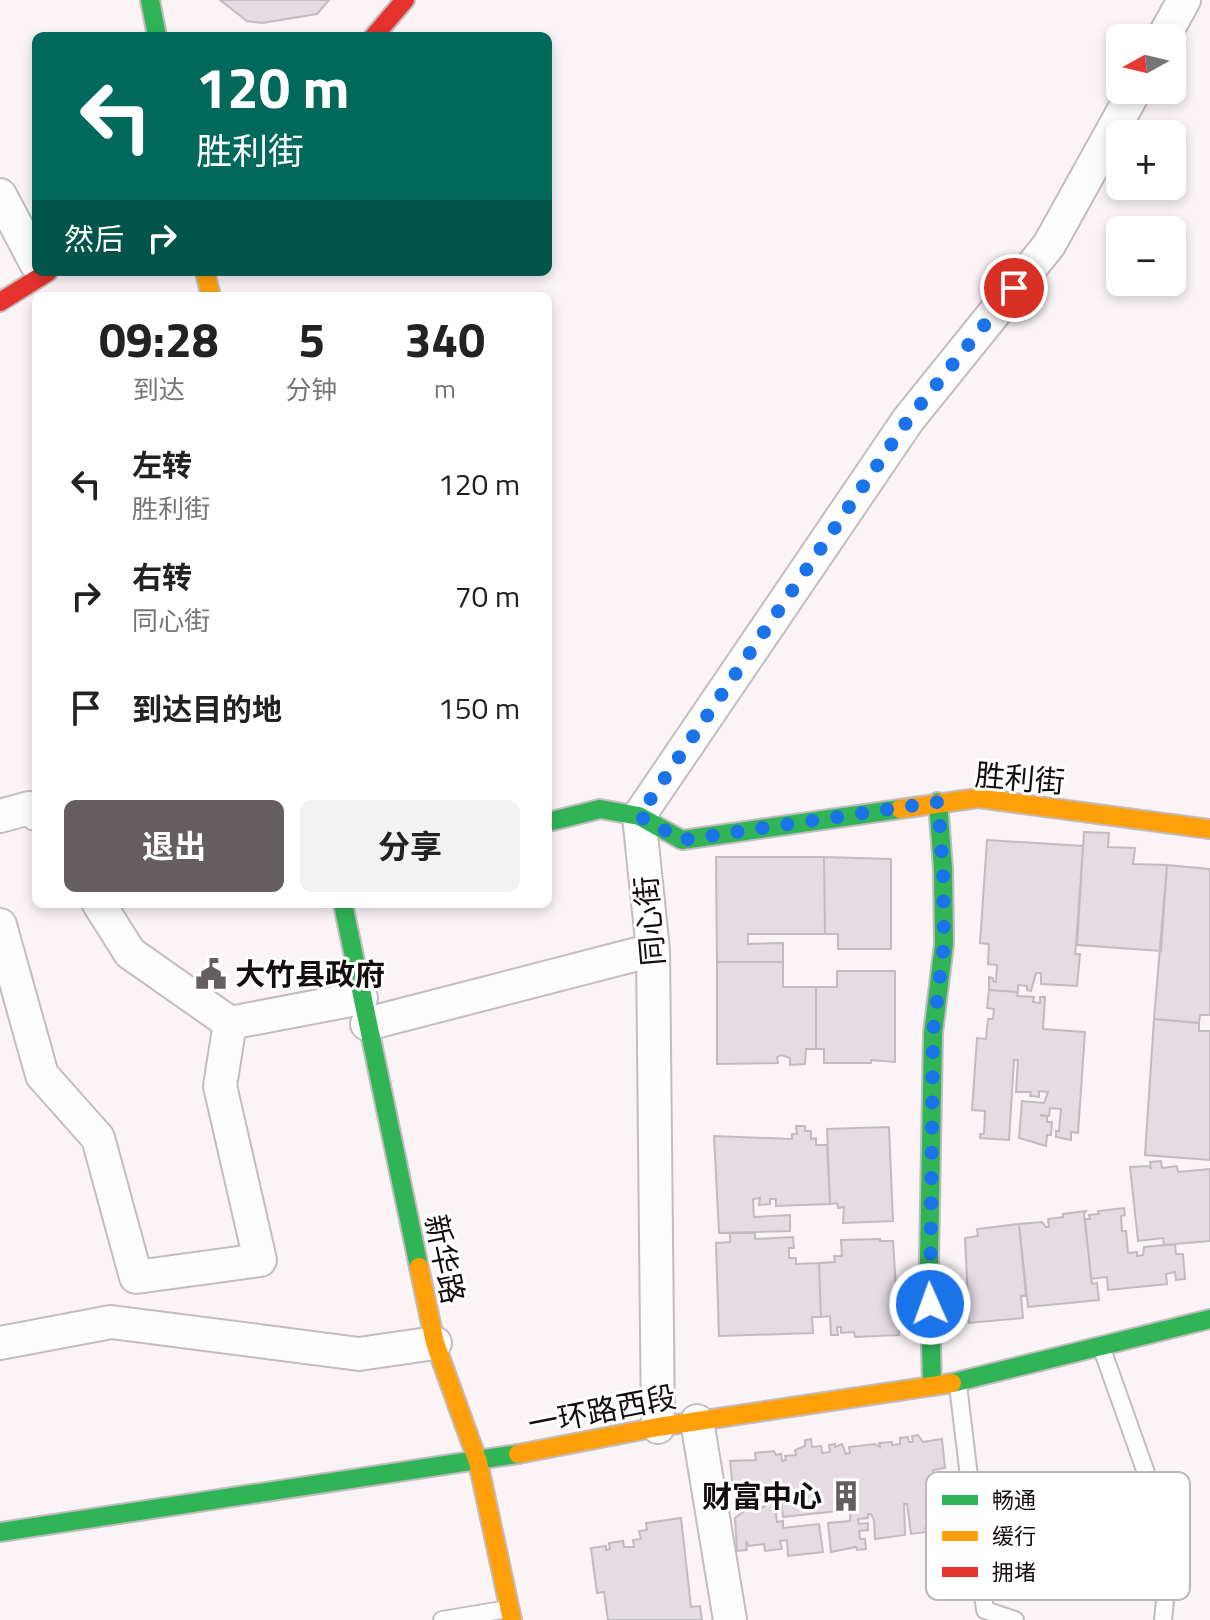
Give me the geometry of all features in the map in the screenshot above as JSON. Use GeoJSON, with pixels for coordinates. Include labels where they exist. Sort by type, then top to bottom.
{"type":"FeatureCollection","features":[{"type":"Feature","properties":{"kind":"street"},"geometry":{"type":"LineString","coordinates":[[150,0],[156,32]]}},
{"type":"Feature","properties":{"kind":"street"},"geometry":{"type":"LineString","coordinates":[[377,32],[405,0]]}},
{"type":"Feature","properties":{"kind":"street"},"geometry":{"type":"LineString","coordinates":[[1171,24],[1184,0]]}},
{"type":"Feature","properties":{"kind":"street"},"geometry":{"type":"LineString","coordinates":[[639,816],[908,420],[1049,245],[1127,104]]}},
{"type":"Feature","properties":{"kind":"street"},"geometry":{"type":"LineString","coordinates":[[0,195],[32,253]]}},
{"type":"Feature","properties":{"kind":"street"},"geometry":{"type":"LineString","coordinates":[[0,302],[35,276]]}},
{"type":"Feature","properties":{"kind":"street","name":"胜利街"},"geometry":{"type":"LineString","coordinates":[[552,821],[600,809],[639,816],[682,840],[978,798],[1210,829]]}},
{"type":"Feature","properties":{"kind":"street"},"geometry":{"type":"LineString","coordinates":[[932,1386],[929,1260],[933,1033],[944,944],[938,802]]}},
{"type":"Feature","properties":{"kind":"street"},"geometry":{"type":"LineString","coordinates":[[0,816],[29,808],[32,811]]}},
{"type":"Feature","properties":{"kind":"street","name":"同心街"},"geometry":{"type":"LineString","coordinates":[[639,816],[653,950],[658,1427]]}},
{"type":"Feature","properties":{"kind":"street"},"geometry":{"type":"LineString","coordinates":[[102,908],[130,953],[230,1023],[364,1011],[653,950]]}},
{"type":"Feature","properties":{"kind":"street","name":"新华路"},"geometry":{"type":"LineString","coordinates":[[344,908],[435,1343],[478,1462],[511,1614]]}},
{"type":"Feature","properties":{"kind":"street"},"geometry":{"type":"LineString","coordinates":[[0,925],[42,1075],[98,1138],[136,1277],[260,1260],[220,1086],[230,1023]]}},
{"type":"Feature","properties":{"kind":"street","name":"一环路西段"},"geometry":{"type":"LineString","coordinates":[[0,1532],[478,1462],[658,1427],[957,1382],[1210,1319]]}},
{"type":"Feature","properties":{"kind":"street"},"geometry":{"type":"LineString","coordinates":[[0,1343],[111,1322],[359,1354],[435,1343]]}},
{"type":"Feature","properties":{"kind":"street"},"geometry":{"type":"LineString","coordinates":[[697,1421],[730,1620]]}},
{"type":"Feature","properties":{"kind":"lane"},"geometry":{"type":"LineString","coordinates":[[1101,1348],[1146,1472]]}},
{"type":"Feature","properties":{"kind":"lane"},"geometry":{"type":"LineString","coordinates":[[957,1382],[968,1472]]}},
{"type":"Feature","properties":{"kind":"lane"},"geometry":{"type":"LineString","coordinates":[[984,1600],[985,1610],[1015,1620]]}},
{"type":"Feature","properties":{"kind":"lane"},"geometry":{"type":"LineString","coordinates":[[1163,1620],[1165,1600]]}},
{"type":"Feature","properties":{"kind":"lane"},"geometry":{"type":"LineString","coordinates":[[442,1620],[511,1614]]}},
{"type":"Feature","properties":{"kind":"building"},"geometry":{"type":"Polygon","coordinates":[[[220,0],[329,0],[317,14],[262,23],[247,21],[220,0]]]}},
{"type":"Feature","properties":{"kind":"building"},"geometry":{"type":"Polygon","coordinates":[[[1084,832],[1109,833],[1108,847],[1135,848],[1133,864],[1167,865],[1161,951],[1077,945],[1084,832]]]}},
{"type":"Feature","properties":{"kind":"building"},"geometry":{"type":"Polygon","coordinates":[[[987,840],[1083,846],[1075,954],[1080,954],[1077,986],[1041,984],[1041,973],[1036,973],[1031,991],[1027,990],[1027,986],[1018,985],[1018,992],[989,990],[989,977],[996,982],[997,965],[988,964],[989,944],[980,943],[987,840]]]}},
{"type":"Feature","properties":{"kind":"building"},"geometry":{"type":"Polygon","coordinates":[[[716,857],[824,857],[825,934],[748,934],[748,944],[783,943],[783,962],[717,962],[716,857]]]}},
{"type":"Feature","properties":{"kind":"building"},"geometry":{"type":"Polygon","coordinates":[[[824,857],[891,859],[891,949],[838,949],[838,934],[825,934],[824,857]]]}},
{"type":"Feature","properties":{"kind":"building"},"geometry":{"type":"Polygon","coordinates":[[[1167,865],[1210,869],[1210,1015],[1200,1015],[1199,1023],[1154,1019],[1167,865]]]}},
{"type":"Feature","properties":{"kind":"building"},"geometry":{"type":"Polygon","coordinates":[[[717,962],[783,962],[783,987],[816,987],[816,1049],[806,1049],[805,1064],[790,1065],[790,1058],[781,1055],[777,1057],[778,1063],[717,1064],[717,962]]]}},
{"type":"Feature","properties":{"kind":"building"},"geometry":{"type":"Polygon","coordinates":[[[837,971],[895,971],[895,1062],[824,1063],[824,1049],[816,1049],[816,987],[837,987],[837,971]]]}},
{"type":"Feature","properties":{"kind":"building"},"geometry":{"type":"Polygon","coordinates":[[[989,990],[1018,992],[1017,996],[1034,997],[1033,1002],[1040,1003],[1040,997],[1045,997],[1043,1029],[1085,1032],[1078,1133],[1071,1132],[1071,1140],[1056,1137],[1061,1109],[1050,1108],[1049,1116],[1040,1115],[1047,1117],[1047,1122],[1052,1122],[1046,1146],[1019,1138],[1022,1101],[1044,1103],[1048,1092],[1039,1091],[1039,1097],[1030,1096],[1031,1092],[1016,1092],[1018,1060],[1014,1060],[1009,1140],[980,1138],[980,1134],[984,1134],[985,1111],[972,1110],[977,1038],[986,1039],[988,1019],[993,1019],[994,1009],[987,1008],[989,990]]]}},
{"type":"Feature","properties":{"kind":"building"},"geometry":{"type":"Polygon","coordinates":[[[1154,1019],[1199,1023],[1199,1031],[1210,1031],[1210,1160],[1145,1155],[1154,1019]]]}},
{"type":"Feature","properties":{"kind":"building"},"geometry":{"type":"Polygon","coordinates":[[[796,1126],[805,1126],[805,1131],[811,1131],[811,1139],[816,1138],[816,1145],[827,1145],[830,1204],[776,1206],[776,1199],[770,1199],[770,1204],[759,1205],[760,1198],[753,1199],[754,1217],[790,1215],[790,1231],[719,1233],[714,1136],[792,1139],[792,1134],[797,1134],[796,1126]]]}},
{"type":"Feature","properties":{"kind":"building"},"geometry":{"type":"Polygon","coordinates":[[[889,1127],[893,1221],[843,1223],[844,1207],[838,1208],[837,1203],[830,1204],[827,1129],[889,1127]]]}},
{"type":"Feature","properties":{"kind":"building"},"geometry":{"type":"Polygon","coordinates":[[[1161,1161],[1162,1168],[1177,1166],[1178,1172],[1210,1169],[1210,1241],[1164,1245],[1163,1238],[1138,1241],[1130,1167],[1149,1166],[1151,1169],[1150,1162],[1161,1161]]]}},
{"type":"Feature","properties":{"kind":"building"},"geometry":{"type":"Polygon","coordinates":[[[1124,1208],[1122,1231],[1126,1231],[1128,1253],[1143,1255],[1144,1247],[1175,1244],[1176,1254],[1183,1254],[1185,1279],[1176,1280],[1175,1272],[1166,1274],[1167,1284],[1108,1290],[1107,1277],[1091,1279],[1085,1219],[1090,1219],[1089,1215],[1099,1214],[1098,1211],[1124,1208]]]}},
{"type":"Feature","properties":{"kind":"building"},"geometry":{"type":"Polygon","coordinates":[[[1086,1211],[1092,1284],[1097,1283],[1099,1300],[1028,1307],[1019,1224],[1042,1222],[1049,1227],[1048,1219],[1086,1211]]]}},
{"type":"Feature","properties":{"kind":"building"},"geometry":{"type":"Polygon","coordinates":[[[1019,1224],[1026,1295],[1021,1296],[1023,1318],[969,1323],[965,1238],[978,1236],[977,1229],[1019,1224]]]}},
{"type":"Feature","properties":{"kind":"building"},"geometry":{"type":"Polygon","coordinates":[[[755,1232],[755,1239],[793,1237],[794,1248],[789,1248],[789,1258],[796,1258],[796,1264],[819,1263],[821,1317],[812,1317],[813,1333],[719,1336],[716,1243],[730,1242],[730,1233],[755,1232]]]}},
{"type":"Feature","properties":{"kind":"building"},"geometry":{"type":"Polygon","coordinates":[[[841,1240],[893,1241],[899,1335],[855,1337],[854,1332],[841,1333],[841,1327],[837,1327],[838,1335],[831,1335],[830,1316],[821,1317],[819,1263],[835,1262],[834,1256],[842,1256],[841,1240]]]}},
{"type":"Feature","properties":{"kind":"building","name":"财富中心"},"geometry":{"type":"Polygon","coordinates":[[[918,1435],[923,1442],[942,1439],[945,1468],[926,1472],[926,1532],[911,1534],[907,1504],[904,1504],[905,1535],[875,1539],[874,1520],[868,1514],[868,1518],[858,1519],[859,1524],[868,1523],[868,1530],[859,1531],[860,1539],[865,1539],[866,1549],[857,1550],[856,1547],[831,1552],[828,1523],[850,1521],[851,1503],[847,1504],[848,1510],[783,1517],[781,1498],[774,1499],[777,1522],[783,1521],[783,1528],[819,1524],[823,1552],[788,1556],[787,1540],[780,1541],[782,1549],[765,1551],[764,1544],[749,1546],[746,1541],[747,1550],[737,1551],[735,1518],[747,1509],[746,1505],[764,1507],[763,1501],[748,1503],[748,1495],[739,1496],[738,1489],[733,1489],[730,1461],[756,1460],[755,1453],[774,1451],[776,1455],[781,1454],[782,1461],[786,1460],[785,1456],[796,1455],[795,1450],[805,1446],[805,1440],[811,1439],[812,1447],[821,1446],[822,1453],[830,1452],[829,1445],[835,1444],[835,1447],[842,1444],[846,1454],[850,1453],[849,1447],[875,1444],[880,1447],[879,1443],[892,1442],[892,1445],[900,1444],[900,1438],[908,1437],[909,1442],[913,1442],[912,1436],[918,1435]]]}},
{"type":"Feature","properties":{"kind":"building","name":"财富中心"},"geometry":{"type":"Polygon","coordinates":[[[681,1518],[691,1607],[700,1606],[702,1620],[608,1620],[604,1592],[597,1593],[591,1548],[606,1546],[606,1550],[610,1549],[609,1543],[623,1541],[624,1547],[634,1547],[633,1540],[641,1539],[639,1531],[647,1530],[646,1523],[681,1518]]]}},
{"type":"Feature","properties":{"kind":"traffic: fast"},"geometry":{"type":"LineString","coordinates":[[150,0],[156,32]]}},
{"type":"Feature","properties":{"kind":"traffic: fast"},"geometry":{"type":"LineString","coordinates":[[932,1386],[929,1260],[933,1033],[944,944],[938,802]]}},
{"type":"Feature","properties":{"kind":"traffic: fast"},"geometry":{"type":"LineString","coordinates":[[552,821],[600,809],[639,816],[682,840],[900,809]]}},
{"type":"Feature","properties":{"kind":"traffic: fast"},"geometry":{"type":"LineString","coordinates":[[344,908],[419,1267]]}},
{"type":"Feature","properties":{"kind":"traffic: fast"},"geometry":{"type":"LineString","coordinates":[[952,1383],[1210,1319]]}},
{"type":"Feature","properties":{"kind":"traffic: fast"},"geometry":{"type":"LineString","coordinates":[[0,1532],[518,1454]]}},
{"type":"Feature","properties":{"kind":"traffic: slow"},"geometry":{"type":"LineString","coordinates":[[206,276],[210,292]]}},
{"type":"Feature","properties":{"kind":"traffic: slow"},"geometry":{"type":"LineString","coordinates":[[900,809],[978,798],[1210,829]]}},
{"type":"Feature","properties":{"kind":"traffic: slow"},"geometry":{"type":"LineString","coordinates":[[419,1267],[435,1343],[478,1462],[512,1620]]}},
{"type":"Feature","properties":{"kind":"traffic: slow"},"geometry":{"type":"LineString","coordinates":[[518,1454],[658,1427],[952,1383]]}},
{"type":"Feature","properties":{"kind":"traffic: jam"},"geometry":{"type":"LineString","coordinates":[[377,32],[405,0]]}},
{"type":"Feature","properties":{"kind":"traffic: jam"},"geometry":{"type":"LineString","coordinates":[[0,302],[42,276]]}},
{"type":"Feature","properties":{"kind":"place","name":"大竹县政府"},"geometry":{"type":"Point","coordinates":[211,974]}},
{"type":"Feature","properties":{"kind":"place","name":"财富中心"},"geometry":{"type":"Point","coordinates":[846,1496]}},
{"type":"Feature","properties":{"kind":"route"},"geometry":{"type":"LineString","coordinates":[[930,1304],[933,1033],[944,944],[938,802],[682,840],[639,816],[908,420],[1014,288]]}}]}
